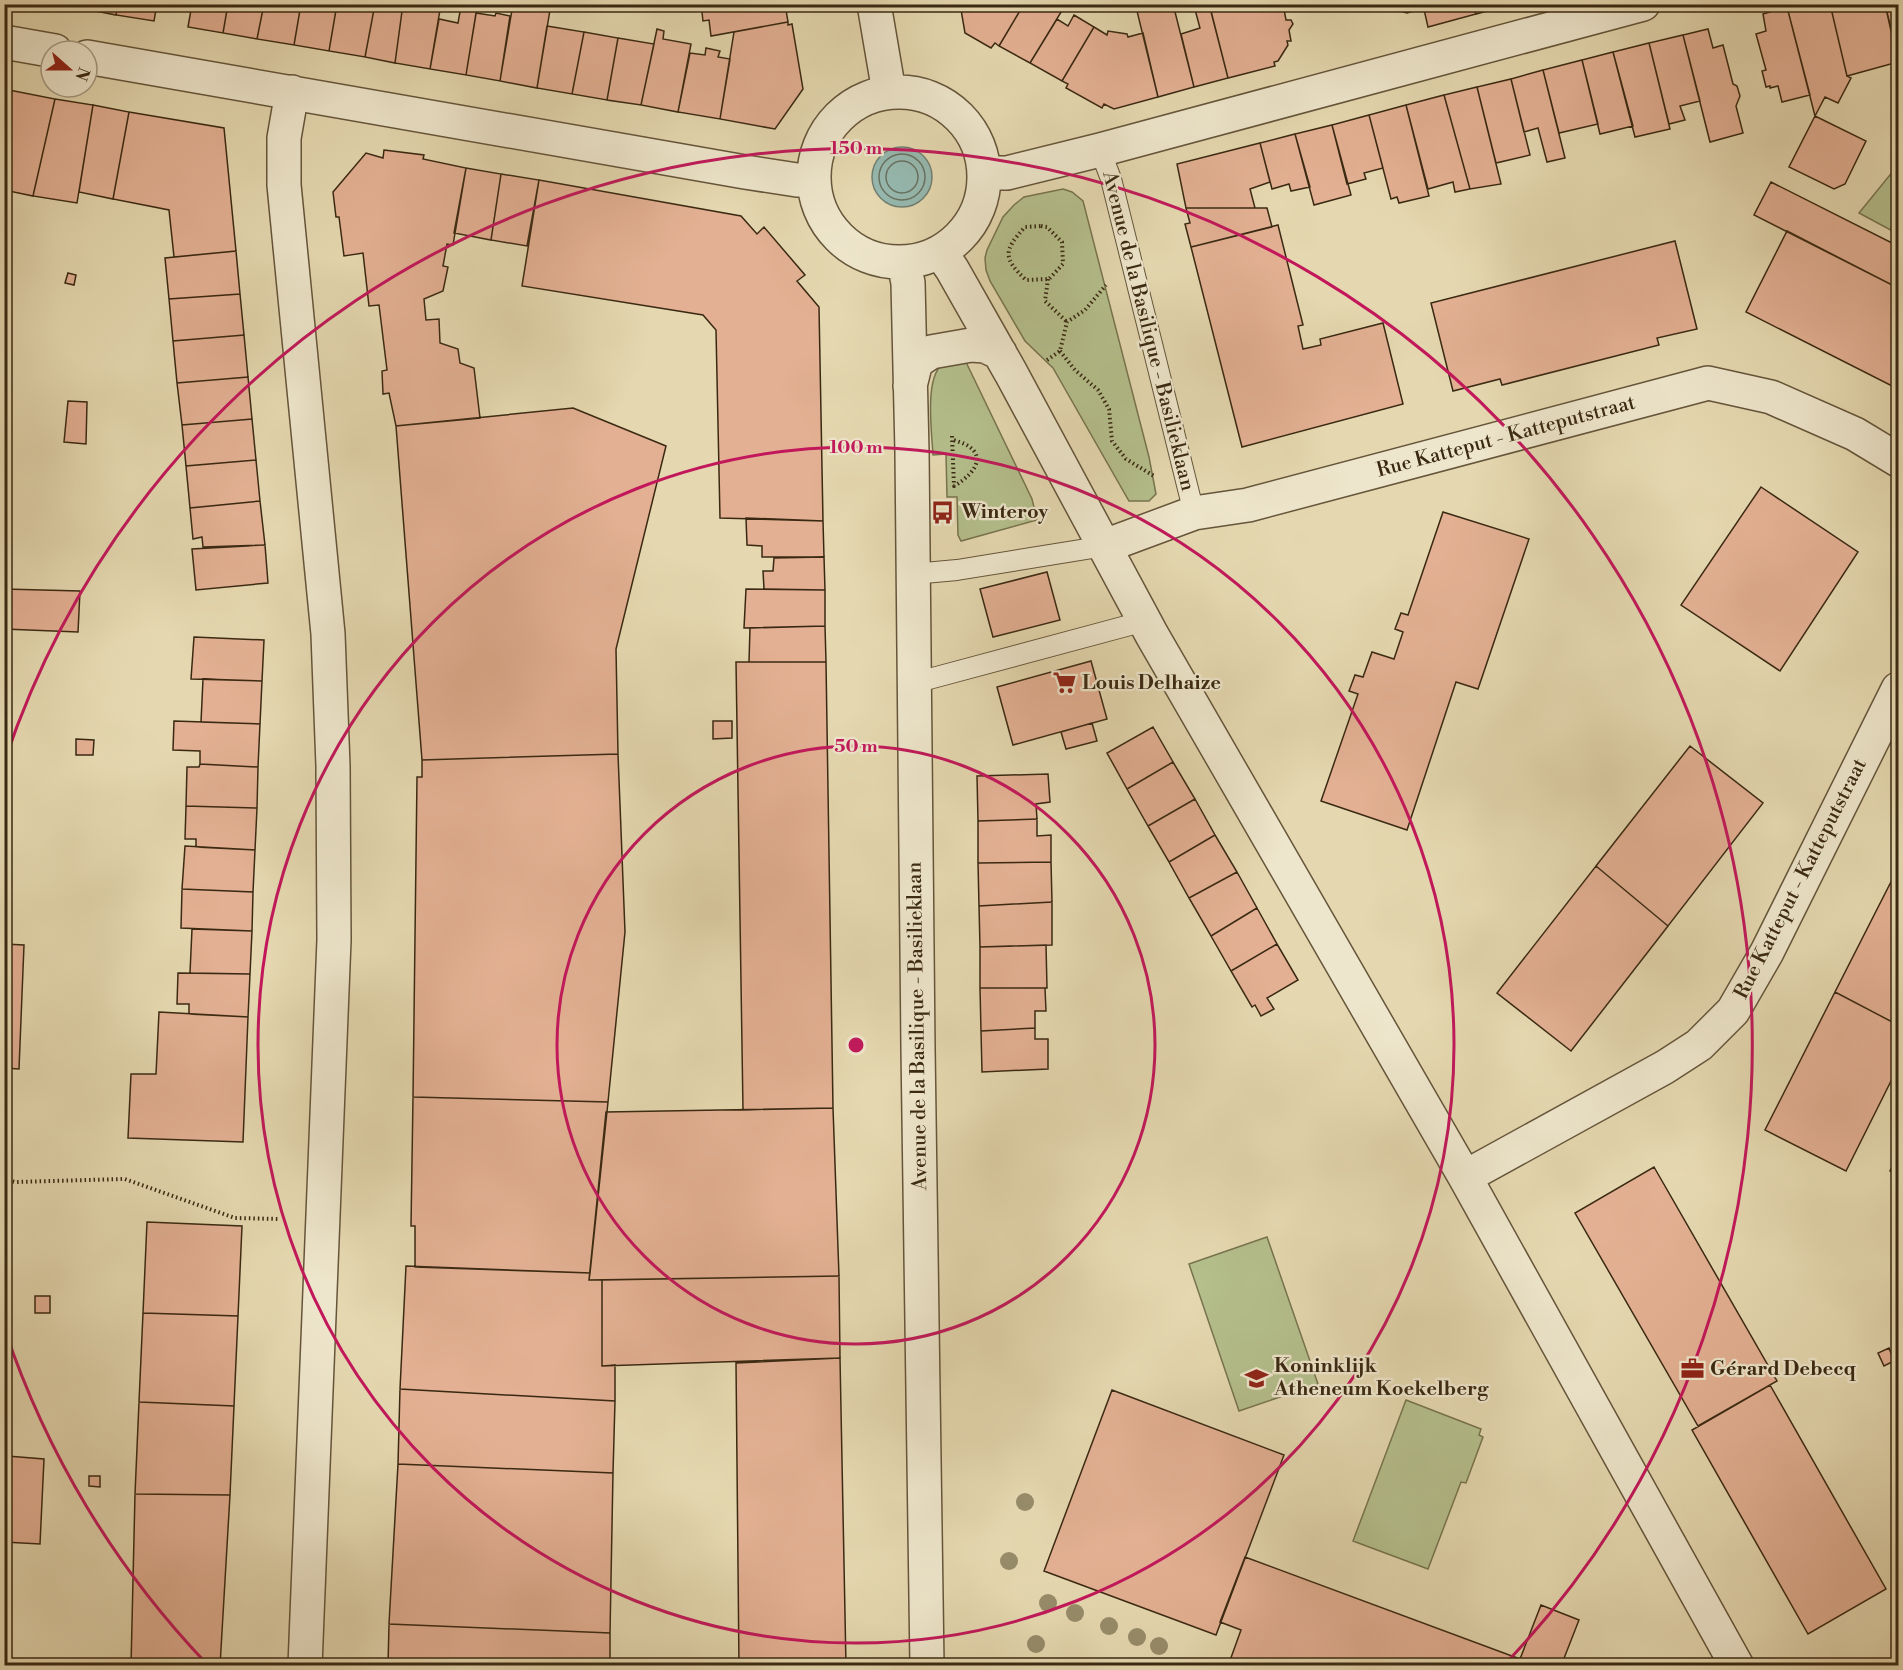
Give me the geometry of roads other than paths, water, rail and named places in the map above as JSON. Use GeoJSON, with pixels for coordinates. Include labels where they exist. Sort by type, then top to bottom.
{"type":"FeatureCollection","features":[{"type":"Feature","properties":{"kind":"street"},"geometry":{"type":"LineString","coordinates":[[874,4],[890,92]]}},
{"type":"Feature","properties":{"kind":"street"},"geometry":{"type":"LineString","coordinates":[[984,173],[1007,173],[1100,150],[1643,4]]}},
{"type":"Feature","properties":{"kind":"street"},"geometry":{"type":"LineString","coordinates":[[4,42],[39,48]]}},
{"type":"Feature","properties":{"kind":"street"},"geometry":{"type":"LineString","coordinates":[[99,59],[755,174],[813,180]]}},
{"type":"Feature","properties":{"kind":"street"},"geometry":{"type":"LineString","coordinates":[[292,92],[284,138],[284,186],[328,634],[333,777],[334,939],[305,1665]]}},
{"type":"Feature","properties":{"kind":"street"},"geometry":{"type":"LineString","coordinates":[[890,92],[913,93],[935,100],[954,112],[969,130],[980,151],[984,173],[982,197],[973,219],[959,238],[940,252],[904,263],[881,261],[860,254],[841,241],[826,223],[817,203],[813,180],[816,155],[823,139],[843,112],[865,99],[890,92]]}},
{"type":"Feature","properties":{"kind":"street"},"geometry":{"type":"LineString","coordinates":[[940,252],[1000,353],[1145,621],[1465,1177],[1737,1665]]}},
{"type":"Feature","properties":{"kind":"street","name":"Avenue de la Basilique - Basilieklaan"},"geometry":{"type":"LineString","coordinates":[[904,263],[908,282],[910,386],[927,1665]]}},
{"type":"Feature","properties":{"kind":"street","name":"Avenue de la Basilique - Basilieklaan"},"geometry":{"type":"LineString","coordinates":[[910,386],[916,362],[931,352],[970,345],[985,346],[1000,353]]}},
{"type":"Feature","properties":{"kind":"street","name":"Rue Katteput - Katteputstraat"},"geometry":{"type":"LineString","coordinates":[[1105,546],[1194,513],[1248,505],[1708,383],[1771,397],[1855,434],[1899,460]]}},
{"type":"Feature","properties":{"kind":"street","name":"Rue Katteput - Katteputstraat"},"geometry":{"type":"LineString","coordinates":[[1465,1177],[1665,1067],[1699,1044],[1733,1011],[1772,942],[1899,689]]}},
{"type":"Feature","properties":{"kind":"lane","name":"Avenue de la Basilique - Basilieklaan"},"geometry":{"type":"LineString","coordinates":[[1100,150],[1111,179],[1194,513]]}},
{"type":"Feature","properties":{"kind":"lane"},"geometry":{"type":"LineString","coordinates":[[913,574],[957,570],[1105,546]]}},
{"type":"Feature","properties":{"kind":"lane"},"geometry":{"type":"LineString","coordinates":[[914,683],[1145,621]]}},
{"type":"Feature","properties":{"kind":"water"},"geometry":{"type":"Polygon","coordinates":[[[902,147],[923,156],[932,177],[923,198],[902,207],[881,198],[872,177],[881,156],[902,147]]]}},
{"type":"Feature","properties":{"kind":"place","name":"Winteroy"},"geometry":{"type":"Point","coordinates":[943,512]}},
{"type":"Feature","properties":{"kind":"place","name":"Louis Delhaize"},"geometry":{"type":"Point","coordinates":[1064,683]}},
{"type":"Feature","properties":{"kind":"place","name":"Gérard Debecq"},"geometry":{"type":"Point","coordinates":[1692,1369]}},
{"type":"Feature","properties":{"kind":"place","name":"Koninklijk Atheneum Koekelberg"},"geometry":{"type":"Point","coordinates":[1256,1378]}}]}
